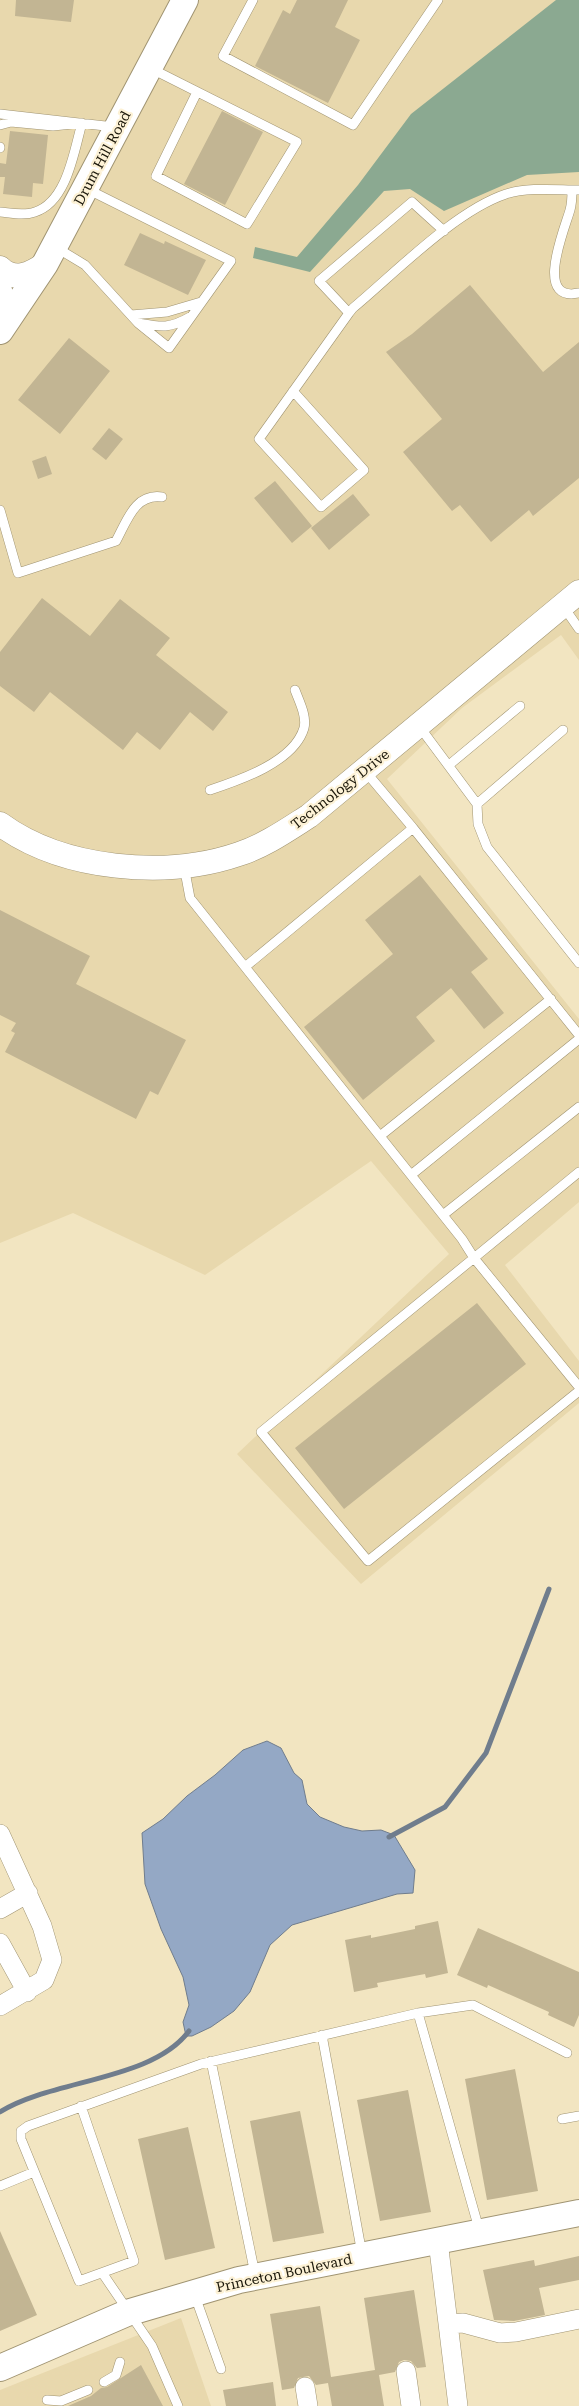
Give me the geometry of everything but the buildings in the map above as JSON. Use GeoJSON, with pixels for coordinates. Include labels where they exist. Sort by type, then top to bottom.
{"type":"FeatureCollection","features":[{"type":"Feature","properties":{"kind":"main road","name":"Drum Hill Road"},"geometry":{"type":"LineString","coordinates":[[4,312],[50,255],[185,0]]}},
{"type":"Feature","properties":{"kind":"main road","name":"Princeton Boulevard"},"geometry":{"type":"LineString","coordinates":[[0,2367],[127,2312],[194,2293],[256,2277],[579,2213]]}},
{"type":"Feature","properties":{"kind":"street"},"geometry":{"type":"LineString","coordinates":[[0,268],[5,273],[18,276],[34,271],[50,255]]}},
{"type":"Feature","properties":{"kind":"street","name":"Technology Drive"},"geometry":{"type":"LineString","coordinates":[[0,824],[10,831],[51,850],[89,861],[132,867],[184,866],[239,854],[275,838],[309,816],[571,599]]}},
{"type":"Feature","properties":{"kind":"street"},"geometry":{"type":"LineString","coordinates":[[0,1834],[42,1926],[52,1960],[44,1980],[27,1992],[0,2006]]}},
{"type":"Feature","properties":{"kind":"street"},"geometry":{"type":"LineString","coordinates":[[0,1909],[28,1893]]}},
{"type":"Feature","properties":{"kind":"street"},"geometry":{"type":"LineString","coordinates":[[0,1943],[27,1992]]}},
{"type":"Feature","properties":{"kind":"street"},"geometry":{"type":"LineString","coordinates":[[438,2242],[458,2406]]}},
{"type":"Feature","properties":{"kind":"street"},"geometry":{"type":"LineString","coordinates":[[449,2324],[463,2323],[500,2333],[516,2332],[579,2319]]}},
{"type":"Feature","properties":{"kind":"street"},"geometry":{"type":"LineString","coordinates":[[406,2371],[411,2406]]}},
{"type":"Feature","properties":{"kind":"street"},"geometry":{"type":"LineString","coordinates":[[305,2387],[308,2406]]}},
{"type":"Feature","properties":{"kind":"lane"},"geometry":{"type":"LineString","coordinates":[[253,0],[224,56],[353,125],[438,0]]}},
{"type":"Feature","properties":{"kind":"lane"},"geometry":{"type":"LineString","coordinates":[[150,68],[297,142],[247,224],[156,176],[197,92]]}},
{"type":"Feature","properties":{"kind":"lane"},"geometry":{"type":"LineString","coordinates":[[0,114],[119,127]]}},
{"type":"Feature","properties":{"kind":"lane"},"geometry":{"type":"LineString","coordinates":[[0,125],[10,122],[53,126],[82,123]]}},
{"type":"Feature","properties":{"kind":"lane"},"geometry":{"type":"LineString","coordinates":[[0,212],[24,214],[34,212],[50,202],[60,189],[82,123]]}},
{"type":"Feature","properties":{"kind":"lane"},"geometry":{"type":"LineString","coordinates":[[50,255],[85,265],[138,323],[168,348],[231,261],[86,188]]}},
{"type":"Feature","properties":{"kind":"lane"},"geometry":{"type":"LineString","coordinates":[[294,391],[364,470],[321,507],[259,439],[349,313],[444,231],[474,208],[507,194],[537,190],[576,190],[560,240],[554,267],[559,289],[566,293],[579,293]]}},
{"type":"Feature","properties":{"kind":"lane"},"geometry":{"type":"LineString","coordinates":[[349,313],[319,281],[412,202],[444,231]]}},
{"type":"Feature","properties":{"kind":"lane"},"geometry":{"type":"LineString","coordinates":[[131,315],[167,312],[201,302]]}},
{"type":"Feature","properties":{"kind":"lane"},"geometry":{"type":"LineString","coordinates":[[138,323],[166,328],[175,326],[191,316]]}},
{"type":"Feature","properties":{"kind":"lane"},"geometry":{"type":"LineString","coordinates":[[0,510],[18,573],[116,541],[136,504],[152,496],[162,497]]}},
{"type":"Feature","properties":{"kind":"lane"},"geometry":{"type":"LineString","coordinates":[[571,599],[579,629]]}},
{"type":"Feature","properties":{"kind":"lane"},"geometry":{"type":"LineString","coordinates":[[210,790],[239,781],[272,765],[294,744],[304,727],[302,708],[295,690]]}},
{"type":"Feature","properties":{"kind":"lane"},"geometry":{"type":"LineString","coordinates":[[449,765],[520,706]]}},
{"type":"Feature","properties":{"kind":"lane"},"geometry":{"type":"LineString","coordinates":[[419,726],[477,804],[478,824],[487,847],[579,963]]}},
{"type":"Feature","properties":{"kind":"lane"},"geometry":{"type":"LineString","coordinates":[[477,804],[563,730]]}},
{"type":"Feature","properties":{"kind":"lane"},"geometry":{"type":"LineString","coordinates":[[365,771],[579,1035]]}},
{"type":"Feature","properties":{"kind":"lane"},"geometry":{"type":"LineString","coordinates":[[245,967],[413,828]]}},
{"type":"Feature","properties":{"kind":"lane"},"geometry":{"type":"LineString","coordinates":[[184,866],[190,898],[444,1215],[474,1258],[579,1387]]}},
{"type":"Feature","properties":{"kind":"lane"},"geometry":{"type":"LineString","coordinates":[[380,1136],[551,999]]}},
{"type":"Feature","properties":{"kind":"lane"},"geometry":{"type":"LineString","coordinates":[[411,1175],[579,1039]]}},
{"type":"Feature","properties":{"kind":"lane"},"geometry":{"type":"LineString","coordinates":[[444,1215],[579,1107]]}},
{"type":"Feature","properties":{"kind":"lane"},"geometry":{"type":"LineString","coordinates":[[579,1172],[261,1432],[368,1561],[579,1391]]}},
{"type":"Feature","properties":{"kind":"lane"},"geometry":{"type":"LineString","coordinates":[[82,2106],[134,2262],[79,2281],[21,2139],[21,2131],[28,2126],[82,2106],[211,2061],[418,2013],[474,2005],[567,2053]]}},
{"type":"Feature","properties":{"kind":"lane"},"geometry":{"type":"LineString","coordinates":[[418,2013],[480,2233]]}},
{"type":"Feature","properties":{"kind":"lane"},"geometry":{"type":"LineString","coordinates":[[322,2035],[363,2257]]}},
{"type":"Feature","properties":{"kind":"lane"},"geometry":{"type":"LineString","coordinates":[[211,2061],[256,2277]]}},
{"type":"Feature","properties":{"kind":"lane"},"geometry":{"type":"LineString","coordinates":[[562,2119],[579,2116]]}},
{"type":"Feature","properties":{"kind":"lane"},"geometry":{"type":"LineString","coordinates":[[0,2186],[34,2172]]}},
{"type":"Feature","properties":{"kind":"lane"},"geometry":{"type":"LineString","coordinates":[[103,2274],[127,2312],[152,2346],[178,2406]]}},
{"type":"Feature","properties":{"kind":"lane"},"geometry":{"type":"LineString","coordinates":[[194,2293],[221,2369]]}},
{"type":"Feature","properties":{"kind":"lane"},"geometry":{"type":"LineString","coordinates":[[104,2382],[116,2374],[120,2362]]}},
{"type":"Feature","properties":{"kind":"lane"},"geometry":{"type":"LineString","coordinates":[[47,2400],[61,2401],[88,2390]]}},
{"type":"Feature","properties":{"kind":"shaded area"},"geometry":{"type":"Polygon","coordinates":[[[0,0],[579,0],[579,660],[561,635],[462,708],[387,779],[579,1019],[579,1202],[505,1265],[579,1361],[579,1403],[361,1584],[237,1454],[449,1254],[371,1161],[205,1275],[73,1213],[0,1243],[0,0]]]}},
{"type":"Feature","properties":{"kind":"shaded area"},"geometry":{"type":"Polygon","coordinates":[[[181,2318],[211,2406],[0,2406],[0,2390],[181,2318]]]}},
{"type":"Feature","properties":{"kind":"green space"},"geometry":{"type":"Polygon","coordinates":[[[556,0],[579,0],[579,172],[527,175],[444,211],[410,189],[384,191],[310,272],[253,258],[255,247],[297,257],[358,185],[411,114],[556,0]]]}},
{"type":"Feature","properties":{"kind":"water"},"geometry":{"type":"Polygon","coordinates":[[[267,1741],[281,1748],[294,1773],[302,1780],[307,1804],[320,1817],[344,1827],[362,1831],[381,1830],[394,1835],[415,1870],[413,1893],[397,1894],[292,1925],[270,1945],[250,1992],[234,2011],[211,2027],[192,2036],[186,2036],[183,2022],[189,2005],[183,1977],[161,1929],[145,1884],[142,1833],[163,1819],[187,1796],[215,1775],[243,1750],[267,1741]]]}},
{"type":"Feature","properties":{"kind":"waterway"},"geometry":{"type":"LineString","coordinates":[[389,1837],[445,1807],[486,1753],[549,1589]]}},
{"type":"Feature","properties":{"kind":"waterway"},"geometry":{"type":"LineString","coordinates":[[0,2112],[22,2101],[47,2092],[127,2070],[151,2060],[172,2047],[189,2031]]}}]}
